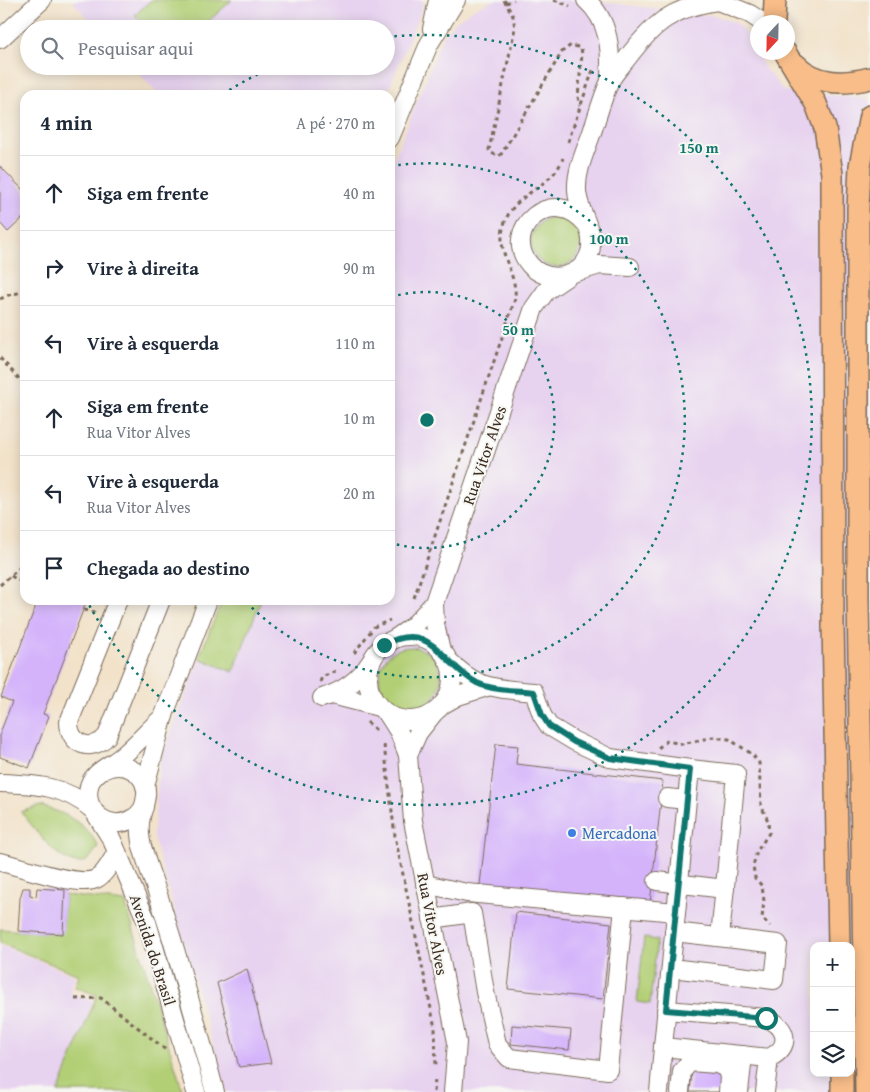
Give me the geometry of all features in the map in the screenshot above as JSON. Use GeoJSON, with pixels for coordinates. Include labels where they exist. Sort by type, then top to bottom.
{"type":"FeatureCollection","features":[{"type":"Feature","properties":{"kind":"main road"},"geometry":{"type":"LineString","coordinates":[[774,15],[775,0]]}},
{"type":"Feature","properties":{"kind":"main road"},"geometry":{"type":"LineString","coordinates":[[790,60],[816,104],[825,128],[832,174],[833,623],[840,942]]}},
{"type":"Feature","properties":{"kind":"main road"},"geometry":{"type":"LineString","coordinates":[[792,60],[805,72],[832,83],[851,83],[870,78]]}},
{"type":"Feature","properties":{"kind":"main road"},"geometry":{"type":"LineString","coordinates":[[866,1092],[858,597],[858,201],[860,166],[870,116]]}},
{"type":"Feature","properties":{"kind":"main road"},"geometry":{"type":"LineString","coordinates":[[842,1077],[842,1092]]}},
{"type":"Feature","properties":{"kind":"street"},"geometry":{"type":"LineString","coordinates":[[20,20],[42,0]]}},
{"type":"Feature","properties":{"kind":"street"},"geometry":{"type":"LineString","coordinates":[[429,44],[438,0]]}},
{"type":"Feature","properties":{"kind":"street"},"geometry":{"type":"LineString","coordinates":[[395,126],[429,44],[456,0]]}},
{"type":"Feature","properties":{"kind":"street","name":"Rua Vitor Alves"},"geometry":{"type":"LineString","coordinates":[[408,756],[418,733],[438,708],[451,687],[450,667],[443,654],[435,624],[434,603],[534,308],[546,291],[572,273],[589,255],[592,244],[578,200],[578,174],[610,80],[611,60],[605,26],[586,0]]}},
{"type":"Feature","properties":{"kind":"street"},"geometry":{"type":"LineString","coordinates":[[716,0],[752,15]]}},
{"type":"Feature","properties":{"kind":"street","name":"Rua Vitor Alves"},"geometry":{"type":"LineString","coordinates":[[610,80],[643,38],[658,23],[683,8],[716,0]]}},
{"type":"Feature","properties":{"kind":"street"},"geometry":{"type":"LineString","coordinates":[[0,39],[20,20]]}},
{"type":"Feature","properties":{"kind":"street","name":"Rua Vitor Alves"},"geometry":{"type":"LineString","coordinates":[[534,308],[534,284],[525,257],[522,240],[523,231],[533,216],[561,195],[578,174]]}},
{"type":"Feature","properties":{"kind":"street"},"geometry":{"type":"LineString","coordinates":[[525,257],[530,265],[544,275],[552,277],[600,265],[627,266],[603,248],[575,212],[558,207],[540,211]]}},
{"type":"Feature","properties":{"kind":"street","name":"Rua Vitor Alves"},"geometry":{"type":"LineString","coordinates":[[434,603],[414,626],[377,652],[372,660],[368,680],[373,699],[395,722],[408,756],[413,821],[457,1042],[453,1092]]}},
{"type":"Feature","properties":{"kind":"street"},"geometry":{"type":"LineString","coordinates":[[116,605],[69,722],[69,732],[79,743],[85,746],[102,742],[107,736],[159,605]]}},
{"type":"Feature","properties":{"kind":"street"},"geometry":{"type":"LineString","coordinates":[[145,786],[164,715],[206,605]]}},
{"type":"Feature","properties":{"kind":"street"},"geometry":{"type":"LineString","coordinates":[[393,640],[403,637],[424,639],[443,654],[461,673],[487,687],[534,692],[542,715],[549,726],[574,742],[610,758],[736,774],[720,937]]}},
{"type":"Feature","properties":{"kind":"street"},"geometry":{"type":"LineString","coordinates":[[372,660],[360,676],[327,696],[383,710],[401,719],[416,720],[458,696],[487,687]]}},
{"type":"Feature","properties":{"kind":"street"},"geometry":{"type":"LineString","coordinates":[[105,769],[112,766],[122,766],[133,770],[142,779],[146,795],[144,807],[135,818],[124,823],[115,824],[104,821],[94,812],[89,802],[89,787],[93,778],[132,747],[164,715]]}},
{"type":"Feature","properties":{"kind":"street"},"geometry":{"type":"LineString","coordinates":[[658,1092],[690,769]]}},
{"type":"Feature","properties":{"kind":"street","name":"Avenida do Brasil"},"geometry":{"type":"LineString","coordinates":[[0,783],[26,784],[57,789],[82,800],[94,812],[117,852],[147,922],[196,1092]]}},
{"type":"Feature","properties":{"kind":"street"},"geometry":{"type":"LineString","coordinates":[[667,798],[687,800]]}},
{"type":"Feature","properties":{"kind":"street","name":"Avenida do Brasil"},"geometry":{"type":"LineString","coordinates":[[144,807],[140,828],[144,853],[195,1017],[215,1092]]}},
{"type":"Feature","properties":{"kind":"street"},"geometry":{"type":"LineString","coordinates":[[0,862],[70,880],[89,882],[98,878],[104,872],[117,852]]}},
{"type":"Feature","properties":{"kind":"street"},"geometry":{"type":"LineString","coordinates":[[657,881],[725,889]]}},
{"type":"Feature","properties":{"kind":"street"},"geometry":{"type":"LineString","coordinates":[[425,884],[467,893],[676,912]]}},
{"type":"Feature","properties":{"kind":"street"},"geometry":{"type":"LineString","coordinates":[[432,919],[472,913],[485,992],[497,1044],[509,1058],[608,1070],[624,907]]}},
{"type":"Feature","properties":{"kind":"street"},"geometry":{"type":"LineString","coordinates":[[671,968],[774,980],[778,944],[674,932]]}},
{"type":"Feature","properties":{"kind":"street"},"geometry":{"type":"LineString","coordinates":[[663,1047],[768,1058],[781,1050],[783,1044],[782,1030],[773,1021],[766,1018],[666,1010]]}},
{"type":"Feature","properties":{"kind":"street"},"geometry":{"type":"LineString","coordinates":[[739,1092],[743,1055]]}},
{"type":"Feature","properties":{"kind":"street"},"geometry":{"type":"LineString","coordinates":[[765,1092],[768,1058]]}},
{"type":"Feature","properties":{"kind":"street"},"geometry":{"type":"LineString","coordinates":[[680,1092],[682,1071],[690,1062],[717,1064],[726,1068],[730,1076],[728,1092]]}},
{"type":"Feature","properties":{"kind":"path"},"geometry":{"type":"LineString","coordinates":[[514,0],[505,2],[513,16],[515,28],[489,150],[491,153],[499,156],[502,153],[562,52],[571,45],[581,48],[582,54],[578,96],[580,107]]}},
{"type":"Feature","properties":{"kind":"path"},"geometry":{"type":"LineString","coordinates":[[0,299],[20,293]]}},
{"type":"Feature","properties":{"kind":"path"},"geometry":{"type":"LineString","coordinates":[[0,358],[20,380]]}},
{"type":"Feature","properties":{"kind":"path"},"geometry":{"type":"LineString","coordinates":[[0,585],[20,568]]}},
{"type":"Feature","properties":{"kind":"path"},"geometry":{"type":"LineString","coordinates":[[11,576],[20,581]]}},
{"type":"Feature","properties":{"kind":"path"},"geometry":{"type":"LineString","coordinates":[[74,999],[100,998],[171,1055]]}},
{"type":"Feature","properties":{"kind":"shaded area"},"geometry":{"type":"Polygon","coordinates":[[[75,0],[422,0],[423,6],[395,73],[395,20],[90,20],[73,2],[75,0]]]}},
{"type":"Feature","properties":{"kind":"shaded area"},"geometry":{"type":"Polygon","coordinates":[[[494,0],[587,0],[717,16],[736,23],[750,38],[750,60],[761,60],[764,67],[784,91],[870,99],[870,1092],[227,1092],[153,836],[160,762],[220,605],[395,605],[395,156],[443,36],[456,21],[477,7],[494,0]]]}},
{"type":"Feature","properties":{"kind":"shaded area"},"geometry":{"type":"Polygon","coordinates":[[[140,75],[394,75],[388,90],[154,90],[140,75]]]}},
{"type":"Feature","properties":{"kind":"shaded area"},"geometry":{"type":"Polygon","coordinates":[[[0,945],[76,976],[69,992],[93,1001],[59,1092],[0,1092],[0,945]]]}},
{"type":"Feature","properties":{"kind":"green space"},"geometry":{"type":"Polygon","coordinates":[[[151,0],[232,0],[210,20],[140,20],[135,15],[151,0]]]}},
{"type":"Feature","properties":{"kind":"green space"},"geometry":{"type":"Polygon","coordinates":[[[551,217],[561,217],[574,224],[581,237],[581,247],[574,260],[561,267],[551,267],[542,263],[535,256],[531,247],[531,237],[535,228],[542,221],[551,217]]]}},
{"type":"Feature","properties":{"kind":"green space"},"geometry":{"type":"Polygon","coordinates":[[[220,605],[259,605],[233,672],[199,658],[220,605]]]}},
{"type":"Feature","properties":{"kind":"green space"},"geometry":{"type":"Polygon","coordinates":[[[410,647],[422,649],[432,656],[439,666],[441,678],[439,690],[432,700],[422,707],[410,709],[398,707],[388,700],[381,690],[379,678],[381,666],[388,656],[398,649],[410,647]]]}},
{"type":"Feature","properties":{"kind":"green space"},"geometry":{"type":"Polygon","coordinates":[[[40,806],[66,815],[87,831],[98,846],[88,860],[77,863],[68,861],[59,855],[41,837],[21,812],[40,806]]]}},
{"type":"Feature","properties":{"kind":"green space"},"geometry":{"type":"Polygon","coordinates":[[[65,895],[125,902],[183,1092],[58,1092],[97,995],[75,987],[79,975],[0,943],[0,929],[62,934],[65,895]]]}},
{"type":"Feature","properties":{"kind":"green space"},"geometry":{"type":"Polygon","coordinates":[[[644,938],[657,940],[650,1004],[637,1002],[644,938]]]}},
{"type":"Feature","properties":{"kind":"building"},"geometry":{"type":"Polygon","coordinates":[[[0,166],[20,187],[20,221],[8,232],[0,223],[0,166]]]}},
{"type":"Feature","properties":{"kind":"building"},"geometry":{"type":"Polygon","coordinates":[[[36,605],[85,605],[43,714],[49,716],[29,768],[0,757],[0,733],[12,702],[1,697],[36,605]]]}},
{"type":"Feature","properties":{"kind":"building","name":"Mercadona"},"geometry":{"type":"Polygon","coordinates":[[[496,744],[518,746],[516,764],[663,781],[650,904],[480,885],[496,744]]]}},
{"type":"Feature","properties":{"kind":"building"},"geometry":{"type":"Polygon","coordinates":[[[23,888],[30,888],[30,895],[36,897],[37,888],[65,890],[63,934],[18,931],[20,898],[23,888]]]}},
{"type":"Feature","properties":{"kind":"building"},"geometry":{"type":"Polygon","coordinates":[[[516,912],[611,923],[603,999],[508,989],[516,912]]]}},
{"type":"Feature","properties":{"kind":"building"},"geometry":{"type":"Polygon","coordinates":[[[247,969],[271,1063],[239,1067],[217,983],[247,969]]]}},
{"type":"Feature","properties":{"kind":"building"},"geometry":{"type":"Polygon","coordinates":[[[512,1025],[571,1030],[569,1050],[511,1044],[512,1025]]]}},
{"type":"Feature","properties":{"kind":"building"},"geometry":{"type":"Polygon","coordinates":[[[692,1071],[723,1074],[721,1092],[690,1092],[692,1071]]]}},
{"type":"Feature","properties":{"kind":"place","name":"Mercadona"},"geometry":{"type":"Point","coordinates":[572,833]}},
{"type":"Feature","properties":{"kind":"route"},"geometry":{"type":"LineString","coordinates":[[384,645],[403,637],[424,639],[433,644],[461,673],[475,682],[487,687],[534,692],[542,715],[549,726],[574,742],[610,758],[690,769],[666,1010],[766,1018]]}}]}
